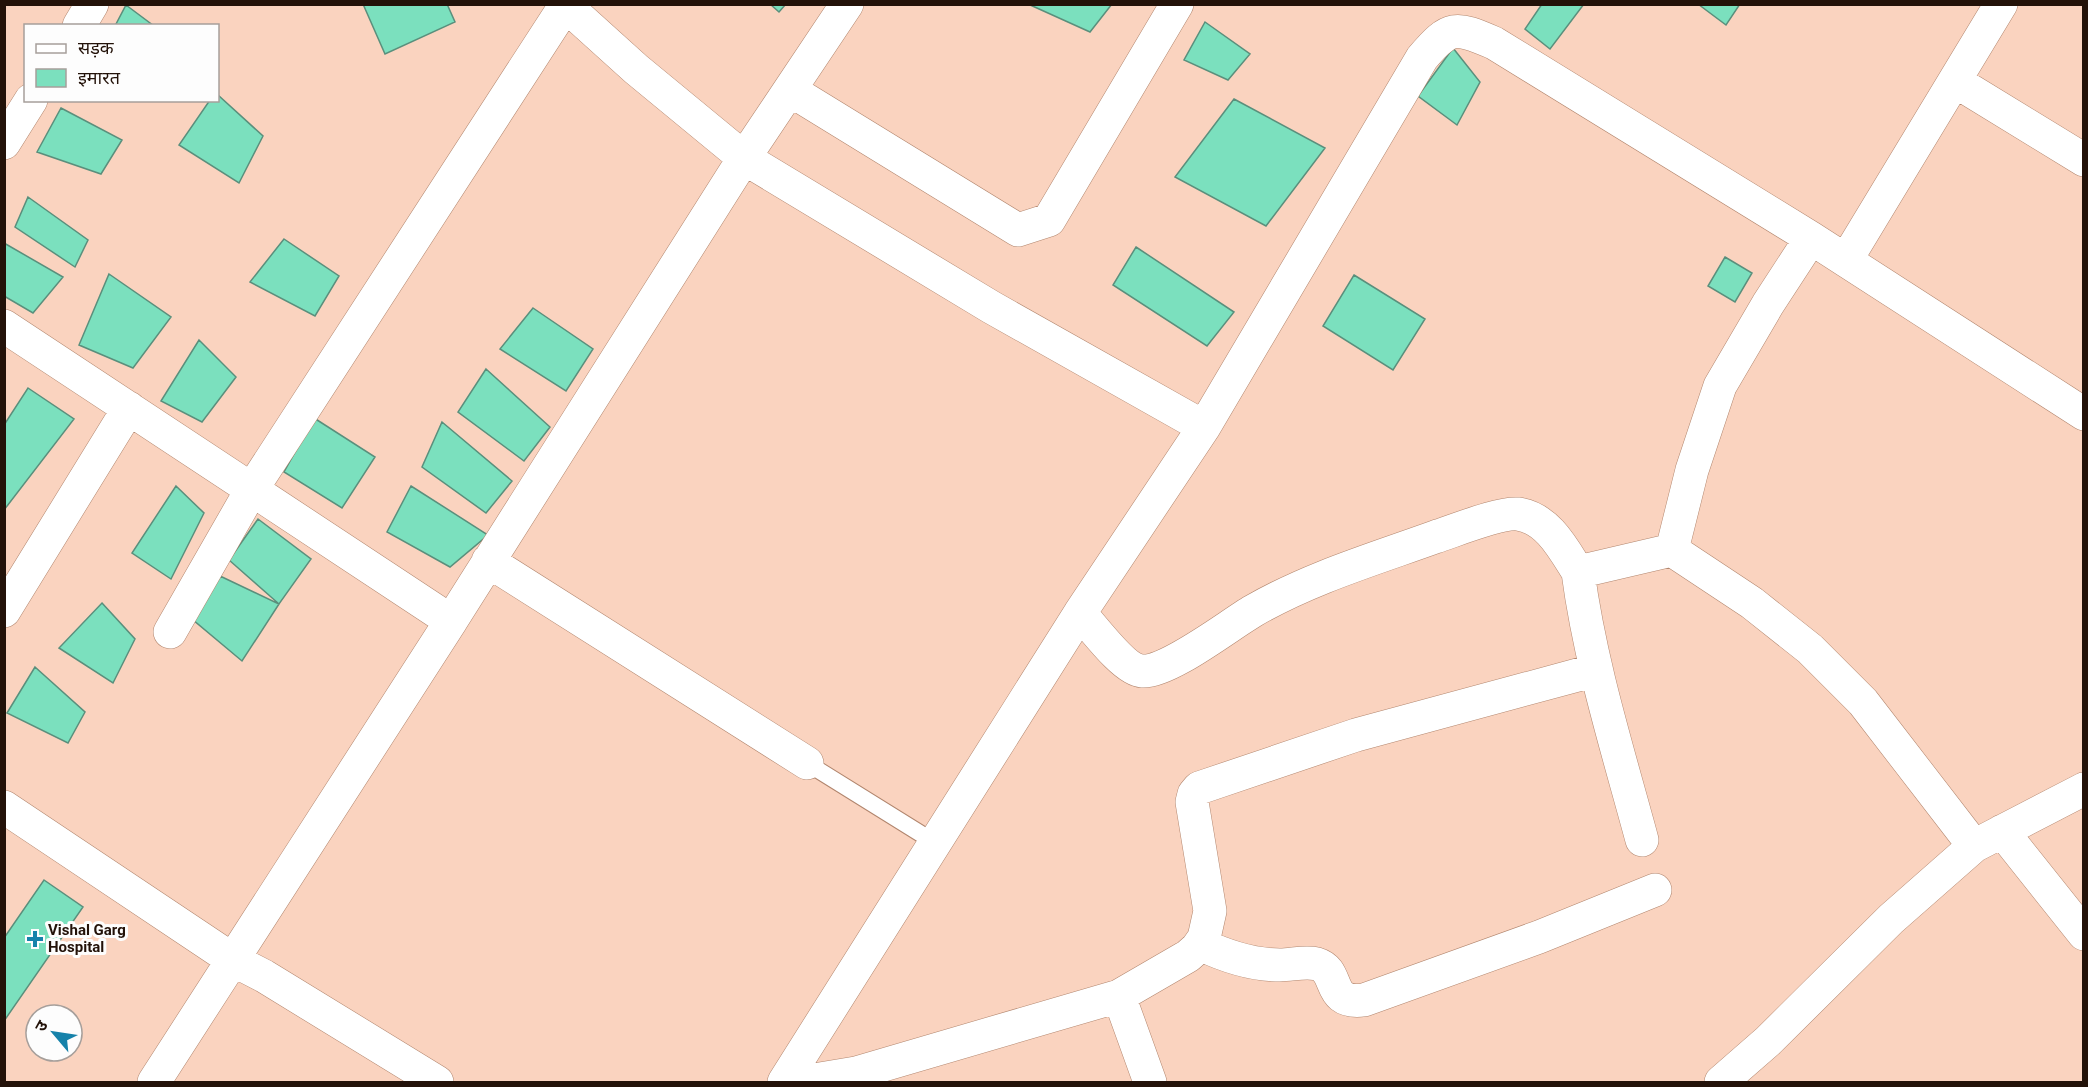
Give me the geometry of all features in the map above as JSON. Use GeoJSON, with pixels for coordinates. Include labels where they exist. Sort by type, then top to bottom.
{"type":"FeatureCollection","features":[{"type":"Feature","properties":{"kind":"street"},"geometry":{"type":"LineString","coordinates":[[80,24],[92,4]]}},
{"type":"Feature","properties":{"kind":"street"},"geometry":{"type":"LineString","coordinates":[[154,1083],[451,621],[744,158],[847,4]]}},
{"type":"Feature","properties":{"kind":"street"},"geometry":{"type":"LineString","coordinates":[[790,90],[1018,230],[1048,220],[1177,4]]}},
{"type":"Feature","properties":{"kind":"street"},"geometry":{"type":"LineString","coordinates":[[1846,260],[2001,4]]}},
{"type":"Feature","properties":{"kind":"street"},"geometry":{"type":"LineString","coordinates":[[170,632],[252,489],[565,5],[636,69],[744,158],[991,308],[1204,427]]}},
{"type":"Feature","properties":{"kind":"street"},"geometry":{"type":"LineString","coordinates":[[784,1083],[1080,613],[1204,427],[1422,58],[1439,38],[1451,31],[1470,32],[1494,43],[1846,260],[2084,414]]}},
{"type":"Feature","properties":{"kind":"street"},"geometry":{"type":"LineString","coordinates":[[1955,81],[2084,160]]}},
{"type":"Feature","properties":{"kind":"street"},"geometry":{"type":"LineString","coordinates":[[4,142],[30,102]]}},
{"type":"Feature","properties":{"kind":"street"},"geometry":{"type":"LineString","coordinates":[[1672,550],[1692,470],[1720,386],[1768,304],[1811,238]]}},
{"type":"Feature","properties":{"kind":"street"},"geometry":{"type":"LineString","coordinates":[[4,326],[451,621]]}},
{"type":"Feature","properties":{"kind":"street"},"geometry":{"type":"LineString","coordinates":[[4,611],[129,408]]}},
{"type":"Feature","properties":{"kind":"street"},"geometry":{"type":"LineString","coordinates":[[1080,613],[1127,665],[1141,672],[1154,670],[1178,659],[1255,610],[1334,574],[1478,522],[1516,513],[1530,517],[1557,538],[1578,572],[1583,610],[1596,670],[1642,840]]}},
{"type":"Feature","properties":{"kind":"street"},"geometry":{"type":"LineString","coordinates":[[1578,572],[1672,550],[1752,603],[1810,649],[1863,702],[1988,838],[2084,934]]}},
{"type":"Feature","properties":{"kind":"street"},"geometry":{"type":"LineString","coordinates":[[488,561],[807,764]]}},
{"type":"Feature","properties":{"kind":"street"},"geometry":{"type":"LineString","coordinates":[[802,1083],[856,1073],[1119,996],[1188,956],[1200,944],[1208,927],[1210,911],[1192,808],[1194,794],[1199,788],[1356,735],[1596,670]]}},
{"type":"Feature","properties":{"kind":"street"},"geometry":{"type":"LineString","coordinates":[[1721,1083],[1768,1041],[1891,919],[1988,838],[2084,789]]}},
{"type":"Feature","properties":{"kind":"street"},"geometry":{"type":"LineString","coordinates":[[4,807],[233,960],[264,976],[437,1083]]}},
{"type":"Feature","properties":{"kind":"street"},"geometry":{"type":"LineString","coordinates":[[1200,944],[1253,962],[1279,965],[1317,964],[1326,970],[1340,996],[1347,1000],[1364,1000],[1539,937],[1655,890]]}},
{"type":"Feature","properties":{"kind":"street"},"geometry":{"type":"LineString","coordinates":[[1119,996],[1150,1083]]}},
{"type":"Feature","properties":{"kind":"lane"},"geometry":{"type":"LineString","coordinates":[[807,764],[934,842]]}},
{"type":"Feature","properties":{"kind":"building"},"geometry":{"type":"Polygon","coordinates":[[[363,4],[447,4],[455,22],[385,54],[363,4]]]}},
{"type":"Feature","properties":{"kind":"building"},"geometry":{"type":"Polygon","coordinates":[[[770,4],[786,4],[779,12],[770,4]]]}},
{"type":"Feature","properties":{"kind":"building"},"geometry":{"type":"Polygon","coordinates":[[[1028,4],[1112,4],[1090,32],[1028,4]]]}},
{"type":"Feature","properties":{"kind":"building"},"geometry":{"type":"Polygon","coordinates":[[[1542,4],[1584,4],[1550,49],[1525,29],[1542,4]]]}},
{"type":"Feature","properties":{"kind":"building"},"geometry":{"type":"Polygon","coordinates":[[[1698,4],[1740,4],[1726,25],[1698,4]]]}},
{"type":"Feature","properties":{"kind":"building"},"geometry":{"type":"Polygon","coordinates":[[[126,5],[151,24],[116,24],[126,5]]]}},
{"type":"Feature","properties":{"kind":"building"},"geometry":{"type":"Polygon","coordinates":[[[1205,22],[1250,54],[1228,80],[1184,60],[1205,22]]]}},
{"type":"Feature","properties":{"kind":"building"},"geometry":{"type":"Polygon","coordinates":[[[1453,48],[1480,82],[1457,125],[1418,96],[1453,48]]]}},
{"type":"Feature","properties":{"kind":"building"},"geometry":{"type":"Polygon","coordinates":[[[219,96],[263,136],[239,183],[179,145],[209,102],[219,102],[219,96]]]}},
{"type":"Feature","properties":{"kind":"building"},"geometry":{"type":"Polygon","coordinates":[[[1234,99],[1325,148],[1266,226],[1175,177],[1234,99]]]}},
{"type":"Feature","properties":{"kind":"building"},"geometry":{"type":"Polygon","coordinates":[[[61,108],[122,140],[101,174],[37,152],[61,108]]]}},
{"type":"Feature","properties":{"kind":"building"},"geometry":{"type":"Polygon","coordinates":[[[28,197],[88,240],[75,267],[15,227],[28,197]]]}},
{"type":"Feature","properties":{"kind":"building"},"geometry":{"type":"Polygon","coordinates":[[[284,239],[339,276],[315,316],[250,282],[284,239]]]}},
{"type":"Feature","properties":{"kind":"building"},"geometry":{"type":"Polygon","coordinates":[[[4,243],[63,277],[33,313],[4,296],[4,243]]]}},
{"type":"Feature","properties":{"kind":"building"},"geometry":{"type":"Polygon","coordinates":[[[1136,247],[1234,312],[1207,346],[1113,285],[1136,247]]]}},
{"type":"Feature","properties":{"kind":"building"},"geometry":{"type":"Polygon","coordinates":[[[1725,257],[1752,273],[1735,302],[1708,286],[1725,257]]]}},
{"type":"Feature","properties":{"kind":"building"},"geometry":{"type":"Polygon","coordinates":[[[109,274],[171,317],[133,368],[79,345],[109,274]]]}},
{"type":"Feature","properties":{"kind":"building"},"geometry":{"type":"Polygon","coordinates":[[[1354,275],[1425,319],[1393,370],[1323,326],[1354,275]]]}},
{"type":"Feature","properties":{"kind":"building"},"geometry":{"type":"Polygon","coordinates":[[[533,308],[593,349],[566,391],[500,349],[533,308]]]}},
{"type":"Feature","properties":{"kind":"building"},"geometry":{"type":"Polygon","coordinates":[[[199,340],[236,377],[202,422],[161,401],[199,340]]]}},
{"type":"Feature","properties":{"kind":"building"},"geometry":{"type":"Polygon","coordinates":[[[486,369],[550,427],[524,461],[458,412],[486,369]]]}},
{"type":"Feature","properties":{"kind":"building"},"geometry":{"type":"Polygon","coordinates":[[[28,388],[74,419],[4,510],[4,425],[28,388]]]}},
{"type":"Feature","properties":{"kind":"building"},"geometry":{"type":"Polygon","coordinates":[[[314,418],[375,457],[342,508],[284,472],[314,418]]]}},
{"type":"Feature","properties":{"kind":"building"},"geometry":{"type":"Polygon","coordinates":[[[442,422],[512,481],[486,513],[422,467],[442,422]]]}},
{"type":"Feature","properties":{"kind":"building"},"geometry":{"type":"Polygon","coordinates":[[[176,486],[204,513],[171,579],[132,553],[176,486]]]}},
{"type":"Feature","properties":{"kind":"building"},"geometry":{"type":"Polygon","coordinates":[[[411,486],[488,535],[450,567],[387,532],[411,486]]]}},
{"type":"Feature","properties":{"kind":"building"},"geometry":{"type":"Polygon","coordinates":[[[258,519],[311,559],[279,604],[229,560],[258,519]]]}},
{"type":"Feature","properties":{"kind":"building"},"geometry":{"type":"Polygon","coordinates":[[[220,576],[279,604],[242,661],[192,619],[220,576]]]}},
{"type":"Feature","properties":{"kind":"building"},"geometry":{"type":"Polygon","coordinates":[[[102,603],[135,639],[113,683],[59,648],[102,603]]]}},
{"type":"Feature","properties":{"kind":"building"},"geometry":{"type":"Polygon","coordinates":[[[35,667],[85,712],[68,743],[7,713],[35,667]]]}},
{"type":"Feature","properties":{"kind":"building"},"geometry":{"type":"Polygon","coordinates":[[[44,880],[83,907],[4,1021],[4,938],[44,880]]]}},
{"type":"Feature","properties":{"kind":"place","name":"Vishal Garg Hospital"},"geometry":{"type":"Point","coordinates":[35,939]}}]}
